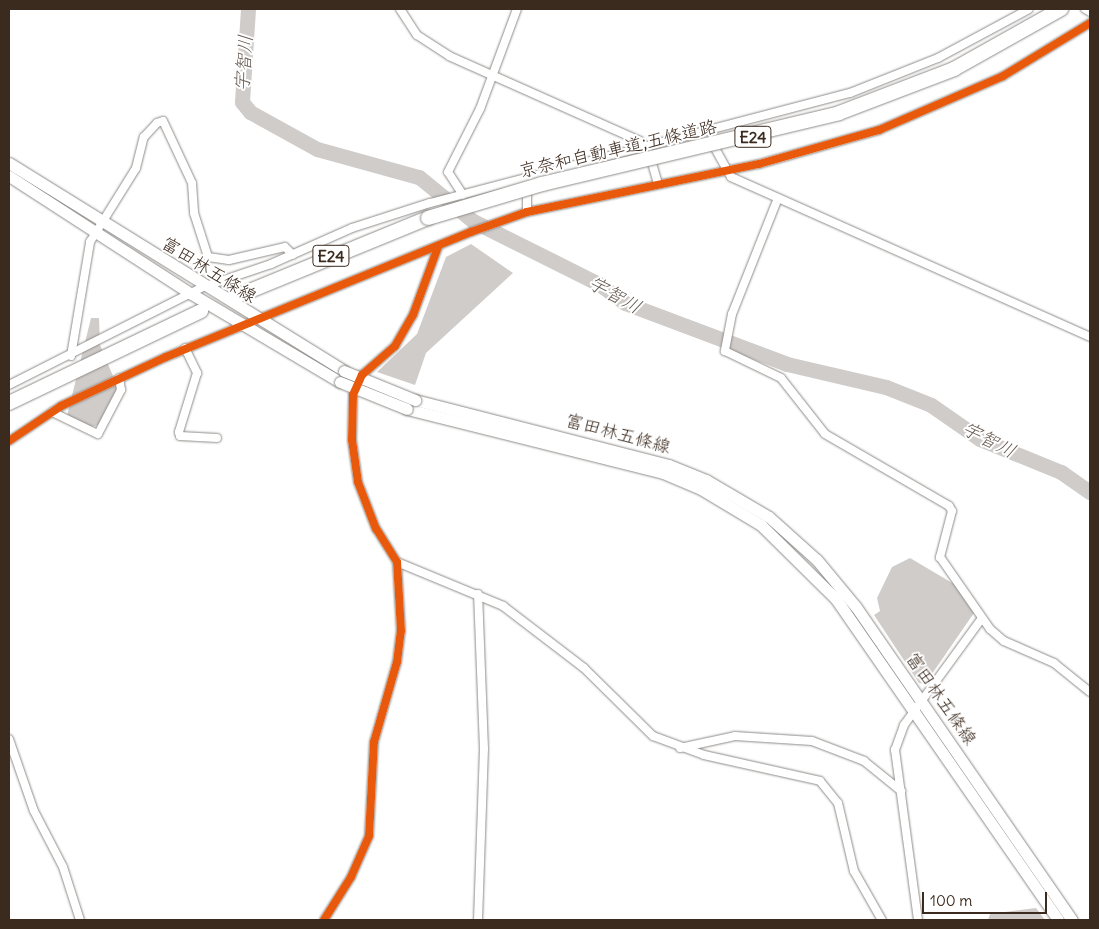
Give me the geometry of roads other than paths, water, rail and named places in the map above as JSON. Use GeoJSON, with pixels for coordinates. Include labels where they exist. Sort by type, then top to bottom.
{"type":"FeatureCollection","features":[{"type":"Feature","properties":{"kind":"highway","name":"京奈和自動車道;五條道路"},"geometry":{"type":"LineString","coordinates":[[235,297],[428,218],[542,184],[840,113],[954,69],[1061,9]]}},
{"type":"Feature","properties":{"kind":"highway"},"geometry":{"type":"LineString","coordinates":[[9,403],[71,363],[107,345],[201,311]]}},
{"type":"Feature","properties":{"kind":"main road","name":"富田林五條線"},"geometry":{"type":"LineString","coordinates":[[9,163],[190,294],[242,325],[342,377],[411,405],[663,473],[730,505],[761,525],[816,576],[916,713],[1058,920]]}},
{"type":"Feature","properties":{"kind":"main road","name":"富田林五條線"},"geometry":{"type":"LineString","coordinates":[[9,176],[203,287],[257,320],[342,377]]}},
{"type":"Feature","properties":{"kind":"main road","name":"富田林五條線"},"geometry":{"type":"LineString","coordinates":[[411,405],[627,453],[706,480],[735,495],[817,560],[856,608],[1072,920]]}},
{"type":"Feature","properties":{"kind":"street"},"geometry":{"type":"LineString","coordinates":[[400,9],[417,35],[492,75],[640,141],[648,149],[658,184]]}},
{"type":"Feature","properties":{"kind":"street"},"geometry":{"type":"LineString","coordinates":[[462,195],[448,172],[492,75],[517,9]]}},
{"type":"Feature","properties":{"kind":"street"},"geometry":{"type":"LineString","coordinates":[[107,345],[203,287],[293,255],[352,228],[430,203],[648,149],[850,93],[946,54],[1029,9]]}},
{"type":"Feature","properties":{"kind":"street"},"geometry":{"type":"LineString","coordinates":[[1085,9],[1090,12]]}},
{"type":"Feature","properties":{"kind":"street"},"geometry":{"type":"LineString","coordinates":[[10,438],[60,406],[186,348],[471,232],[527,212],[726,170],[903,122],[1026,64],[1090,23]]}},
{"type":"Feature","properties":{"kind":"street"},"geometry":{"type":"LineString","coordinates":[[9,384],[71,363],[90,242],[100,229],[136,168],[144,136],[163,121],[192,183],[194,213],[208,257],[229,260],[285,247],[293,255]]}},
{"type":"Feature","properties":{"kind":"street"},"geometry":{"type":"LineString","coordinates":[[707,133],[731,177],[1090,337]]}},
{"type":"Feature","properties":{"kind":"street"},"geometry":{"type":"LineString","coordinates":[[527,178],[527,212]]}},
{"type":"Feature","properties":{"kind":"street"},"geometry":{"type":"LineString","coordinates":[[778,198],[732,314],[726,351],[781,378],[825,434],[948,506],[952,511],[940,557],[982,618],[1004,641],[1054,663],[1090,692]]}},
{"type":"Feature","properties":{"kind":"street"},"geometry":{"type":"LineString","coordinates":[[324,920],[351,877],[369,836],[374,742],[397,662],[401,631],[397,562],[370,517],[358,482],[352,440],[353,395],[362,375],[395,346],[413,316],[438,247]]}},
{"type":"Feature","properties":{"kind":"street"},"geometry":{"type":"LineString","coordinates":[[186,348],[197,373],[180,436],[218,438]]}},
{"type":"Feature","properties":{"kind":"street"},"geometry":{"type":"LineString","coordinates":[[52,412],[98,434],[121,390],[119,378]]}},
{"type":"Feature","properties":{"kind":"street"},"geometry":{"type":"LineString","coordinates":[[397,562],[503,606],[575,661],[653,736],[680,748],[820,781],[838,803],[854,871],[882,920]]}},
{"type":"Feature","properties":{"kind":"street"},"geometry":{"type":"LineString","coordinates":[[478,594],[484,749],[478,920]]}},
{"type":"Feature","properties":{"kind":"street"},"geometry":{"type":"LineString","coordinates":[[918,920],[895,750],[904,725],[916,713],[982,618]]}},
{"type":"Feature","properties":{"kind":"street"},"geometry":{"type":"LineString","coordinates":[[680,748],[735,736],[812,741],[864,760],[901,791]]}},
{"type":"Feature","properties":{"kind":"street"},"geometry":{"type":"LineString","coordinates":[[9,738],[34,810],[63,867],[80,920]]}},
{"type":"Feature","properties":{"kind":"waterway","name":"宇智川"},"geometry":{"type":"LineString","coordinates":[[248,9],[242,102],[250,112],[317,149],[419,177],[473,221],[599,284],[625,303],[787,364],[886,387],[931,405],[980,439],[1061,472],[1090,492]]}}]}
